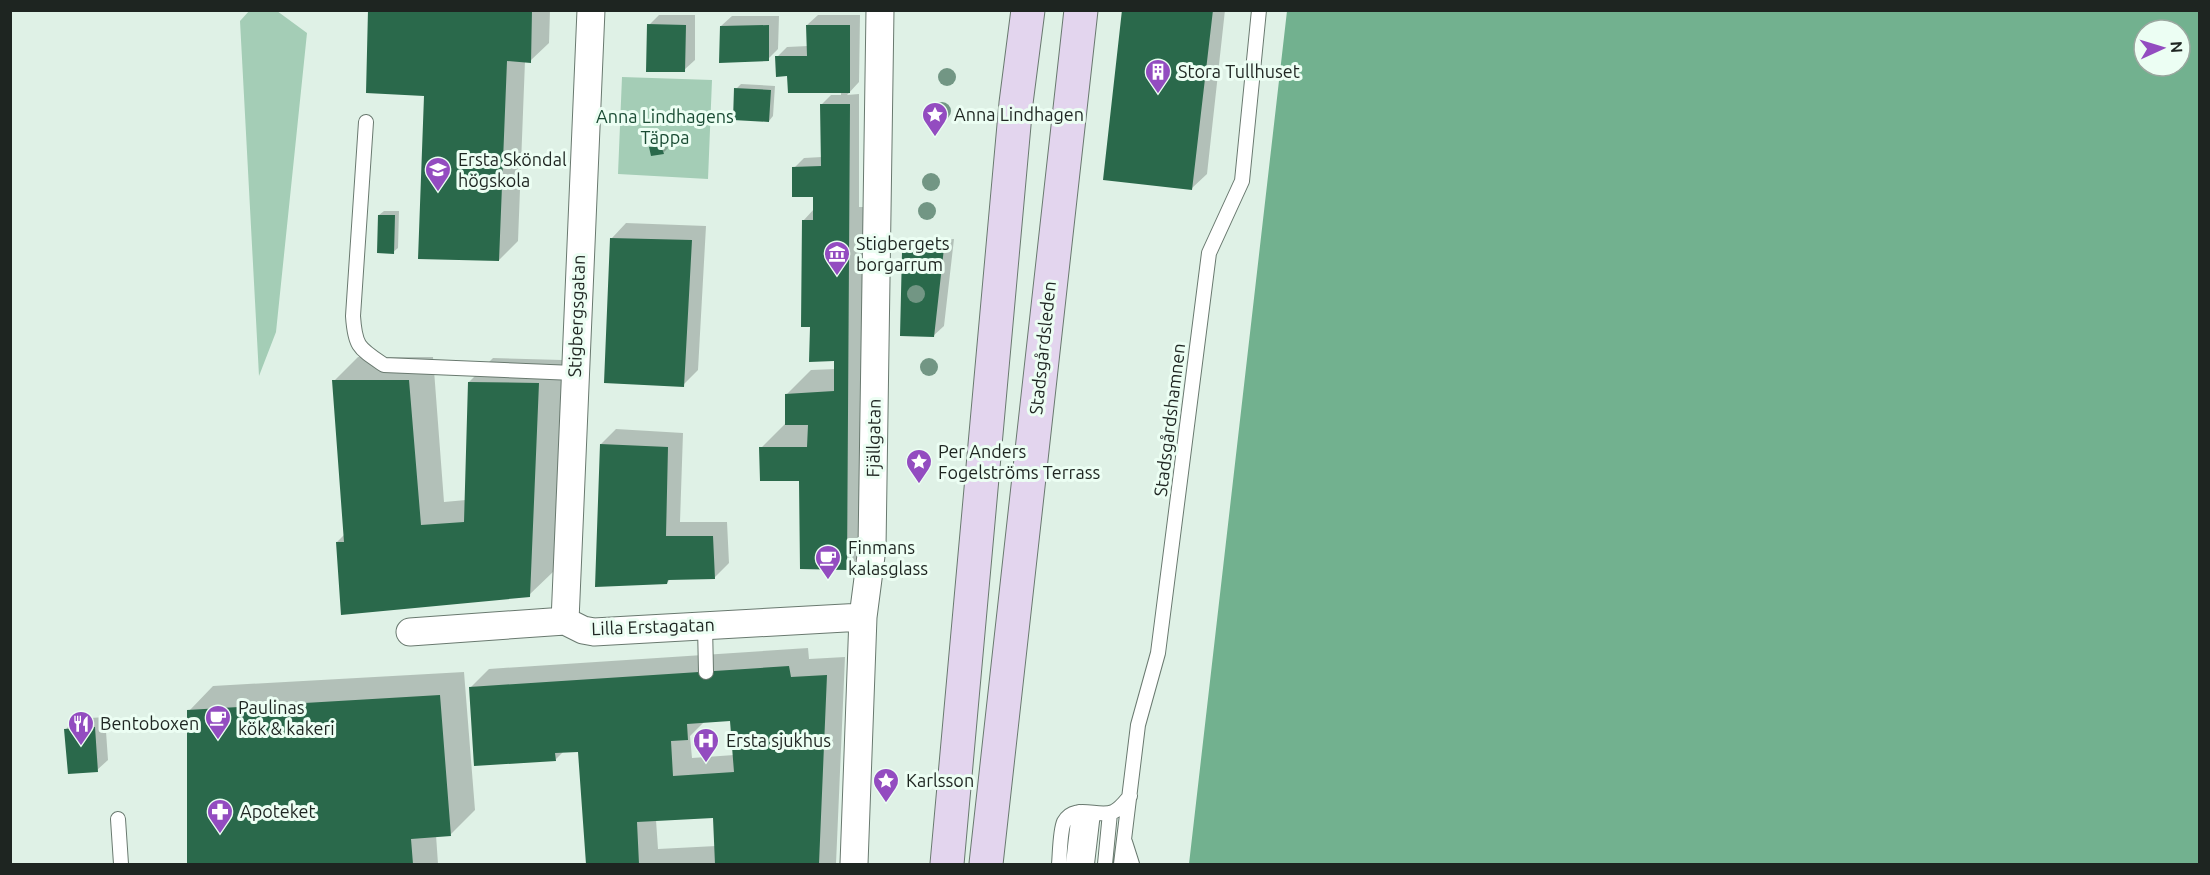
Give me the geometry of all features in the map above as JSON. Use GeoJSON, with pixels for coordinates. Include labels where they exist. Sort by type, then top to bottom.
{"type":"FeatureCollection","features":[{"type":"Feature","properties":{"kind":"main road"},"geometry":{"type":"LineString","coordinates":[[947,864],[1015,115],[1028,10]]}},
{"type":"Feature","properties":{"kind":"main road","name":"Stadsgårdsleden"},"geometry":{"type":"LineString","coordinates":[[986,864],[1081,10]]}},
{"type":"Feature","properties":{"kind":"street","name":"Stigbergsgatan"},"geometry":{"type":"LineString","coordinates":[[565,621],[591,10]]}},
{"type":"Feature","properties":{"kind":"street","name":"Fjällgatan"},"geometry":{"type":"LineString","coordinates":[[854,864],[863,617],[872,548],[880,10]]}},
{"type":"Feature","properties":{"kind":"street","name":"Lilla Erstagatan"},"geometry":{"type":"LineString","coordinates":[[410,632],[565,621],[583,630],[594,632],[863,617]]}},
{"type":"Feature","properties":{"kind":"lane","name":"Stadsgårdshamnen"},"geometry":{"type":"LineString","coordinates":[[1121,864],[1138,725],[1158,653],[1209,253],[1242,181],[1259,10]]}},
{"type":"Feature","properties":{"kind":"lane"},"geometry":{"type":"LineString","coordinates":[[366,122],[353,316],[355,339],[366,353],[384,365],[574,373]]}},
{"type":"Feature","properties":{"kind":"lane"},"geometry":{"type":"LineString","coordinates":[[705,626],[706,672]]}},
{"type":"Feature","properties":{"kind":"lane"},"geometry":{"type":"LineString","coordinates":[[1059,864],[1064,823],[1071,814],[1110,813],[1124,804],[1130,796]]}},
{"type":"Feature","properties":{"kind":"lane"},"geometry":{"type":"LineString","coordinates":[[1073,864],[1086,812]]}},
{"type":"Feature","properties":{"kind":"lane"},"geometry":{"type":"LineString","coordinates":[[1086,812],[1087,864]]}},
{"type":"Feature","properties":{"kind":"lane"},"geometry":{"type":"LineString","coordinates":[[1105,864],[1110,813]]}},
{"type":"Feature","properties":{"kind":"lane"},"geometry":{"type":"LineString","coordinates":[[118,819],[121,864]]}},
{"type":"Feature","properties":{"kind":"lane"},"geometry":{"type":"LineString","coordinates":[[1124,838],[1132,864]]}},
{"type":"Feature","properties":{"kind":"green space"},"geometry":{"type":"Polygon","coordinates":[[[250,10],[277,11],[307,33],[276,332],[259,376],[240,21],[250,10]]]}},
{"type":"Feature","properties":{"kind":"green space","name":"Anna Lindhagens Täppa"},"geometry":{"type":"Polygon","coordinates":[[[622,77],[712,80],[708,179],[618,174],[622,77]]]}},
{"type":"Feature","properties":{"kind":"shaded area"},"geometry":{"type":"Polygon","coordinates":[[[1287,11],[2199,11],[2199,864],[1189,864],[1287,11]]]}},
{"type":"Feature","properties":{"kind":"building"},"geometry":{"type":"Polygon","coordinates":[[[368,10],[532,10],[531,63],[507,61],[499,261],[418,259],[424,96],[366,93],[368,10]]]}},
{"type":"Feature","properties":{"kind":"building","name":"Stora Tullhuset"},"geometry":{"type":"Polygon","coordinates":[[[1122,10],[1213,10],[1192,190],[1103,180],[1122,10]]]}},
{"type":"Feature","properties":{"kind":"building"},"geometry":{"type":"Polygon","coordinates":[[[647,24],[686,25],[685,72],[646,72],[647,24]]]}},
{"type":"Feature","properties":{"kind":"building"},"geometry":{"type":"Polygon","coordinates":[[[769,25],[769,61],[719,63],[720,26],[769,25]]]}},
{"type":"Feature","properties":{"kind":"building"},"geometry":{"type":"Polygon","coordinates":[[[806,25],[850,25],[850,93],[788,93],[787,76],[776,77],[775,56],[807,56],[806,25]]]}},
{"type":"Feature","properties":{"kind":"building"},"geometry":{"type":"Polygon","coordinates":[[[734,88],[771,90],[769,122],[733,120],[734,88]]]}},
{"type":"Feature","properties":{"kind":"building"},"geometry":{"type":"Polygon","coordinates":[[[820,104],[850,104],[847,570],[800,569],[799,481],[760,481],[759,447],[807,447],[808,425],[785,425],[785,394],[834,391],[834,361],[809,362],[810,327],[801,327],[802,220],[813,220],[813,197],[792,197],[792,167],[821,166],[820,104]]]}},
{"type":"Feature","properties":{"kind":"building"},"geometry":{"type":"Polygon","coordinates":[[[661,146],[664,154],[651,156],[649,147],[661,146]]]}},
{"type":"Feature","properties":{"kind":"building"},"geometry":{"type":"Polygon","coordinates":[[[378,215],[395,215],[394,254],[377,253],[378,215]]]}},
{"type":"Feature","properties":{"kind":"building"},"geometry":{"type":"Polygon","coordinates":[[[610,238],[692,240],[684,387],[604,383],[610,238]]]}},
{"type":"Feature","properties":{"kind":"building"},"geometry":{"type":"Polygon","coordinates":[[[944,248],[934,337],[900,336],[902,252],[944,248]]]}},
{"type":"Feature","properties":{"kind":"building"},"geometry":{"type":"Polygon","coordinates":[[[332,380],[409,380],[421,525],[464,522],[468,382],[539,383],[530,597],[341,615],[336,542],[344,542],[332,380]]]}},
{"type":"Feature","properties":{"kind":"building"},"geometry":{"type":"Polygon","coordinates":[[[600,444],[668,447],[666,536],[713,536],[715,579],[668,580],[667,584],[595,587],[600,444]]]}},
{"type":"Feature","properties":{"kind":"building","name":"Ersta sjukhus"},"geometry":{"type":"Polygon","coordinates":[[[789,666],[791,677],[827,675],[819,864],[715,864],[713,818],[637,822],[639,864],[586,864],[578,752],[555,753],[556,761],[474,766],[469,687],[789,666]],[[730,721],[687,724],[688,740],[671,741],[673,776],[734,772],[730,721]]]}},
{"type":"Feature","properties":{"kind":"building"},"geometry":{"type":"Polygon","coordinates":[[[440,695],[451,836],[411,839],[413,864],[187,864],[187,710],[440,695]]]}},
{"type":"Feature","properties":{"kind":"building"},"geometry":{"type":"Polygon","coordinates":[[[95,727],[98,772],[68,774],[64,729],[95,727]]]}},
{"type":"Feature","properties":{"kind":"place","name":"Stora Tullhuset"},"geometry":{"type":"Point","coordinates":[1158,95]}},
{"type":"Feature","properties":{"kind":"place","name":"Anna Lindhagen"},"geometry":{"type":"Point","coordinates":[935,138]}},
{"type":"Feature","properties":{"kind":"place","name":"Ersta Sköndal högskola"},"geometry":{"type":"Point","coordinates":[438,193]}},
{"type":"Feature","properties":{"kind":"place","name":"Stigbergets borgarrum"},"geometry":{"type":"Point","coordinates":[837,277]}},
{"type":"Feature","properties":{"kind":"place","name":"Per Anders Fogelströms Terrass"},"geometry":{"type":"Point","coordinates":[919,485]}},
{"type":"Feature","properties":{"kind":"place","name":"Finmans kalasglass"},"geometry":{"type":"Point","coordinates":[828,581]}},
{"type":"Feature","properties":{"kind":"place","name":"Paulinas kök & kakeri"},"geometry":{"type":"Point","coordinates":[218,741]}},
{"type":"Feature","properties":{"kind":"place","name":"Bentoboxen"},"geometry":{"type":"Point","coordinates":[81,747]}},
{"type":"Feature","properties":{"kind":"place","name":"Ersta sjukhus"},"geometry":{"type":"Point","coordinates":[706,764]}},
{"type":"Feature","properties":{"kind":"place","name":"Karlsson"},"geometry":{"type":"Point","coordinates":[886,804]}},
{"type":"Feature","properties":{"kind":"place","name":"Apoteket"},"geometry":{"type":"Point","coordinates":[220,835]}}]}
